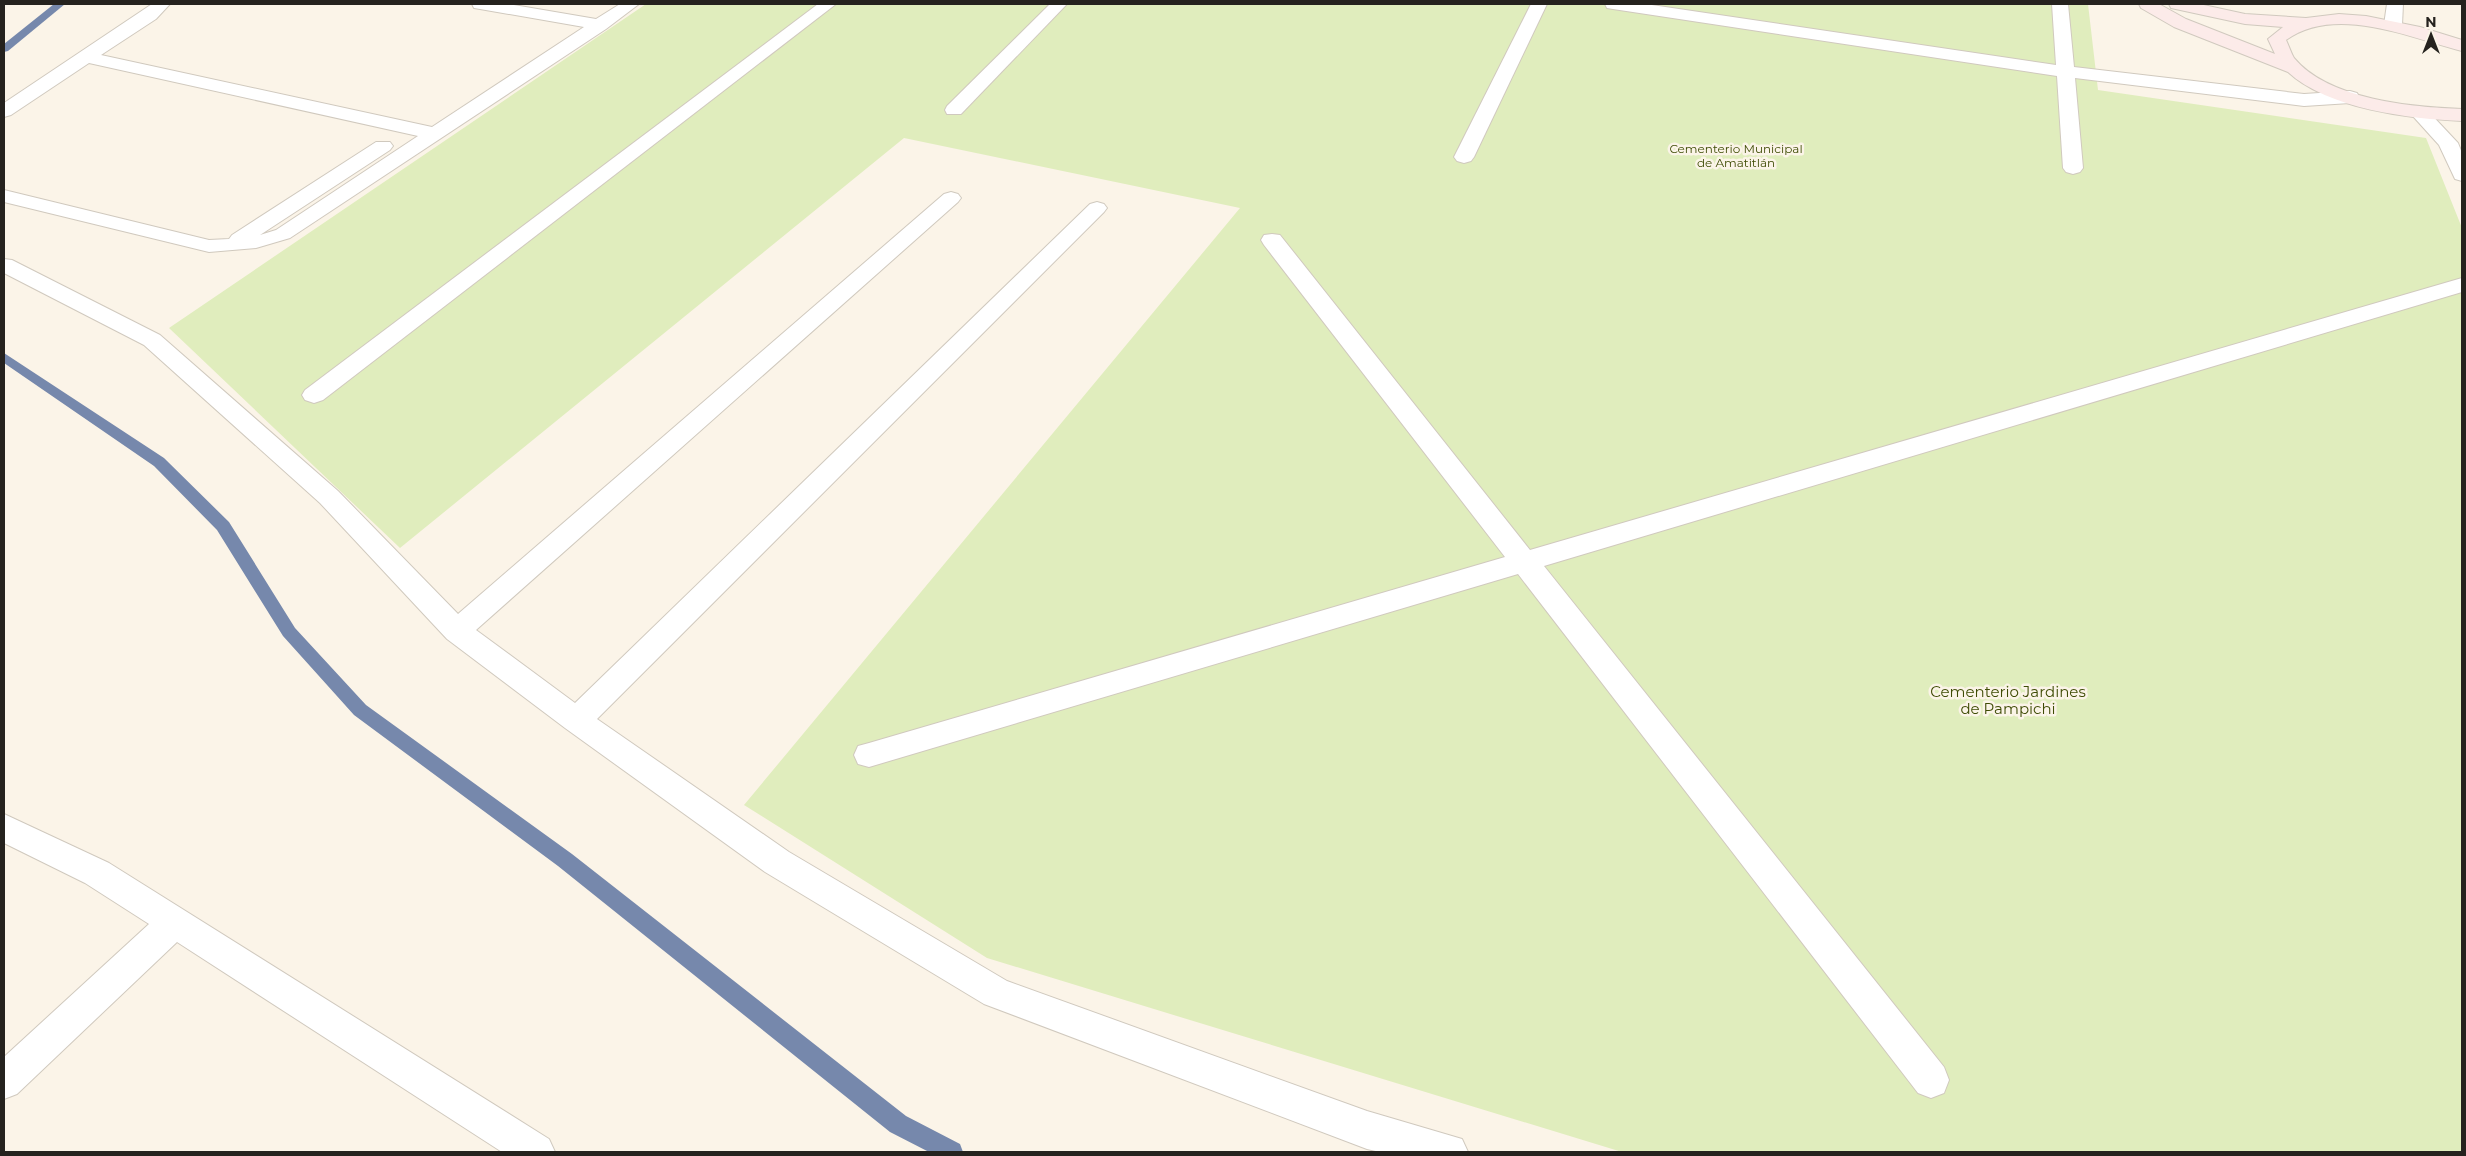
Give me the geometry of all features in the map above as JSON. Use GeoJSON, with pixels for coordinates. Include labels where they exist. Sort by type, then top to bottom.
{"type":"FeatureCollection","features":[{"type":"Feature","properties":{"kind":"street"},"geometry":{"type":"LineString","coordinates":[[4,111],[150,15],[162,4]]}},
{"type":"Feature","properties":{"kind":"street"},"geometry":{"type":"LineString","coordinates":[[480,4],[600,25]]}},
{"type":"Feature","properties":{"kind":"street"},"geometry":{"type":"LineString","coordinates":[[228,246],[603,4]]}},
{"type":"Feature","properties":{"kind":"street"},"geometry":{"type":"LineString","coordinates":[[4,196],[209,246],[260,242],[283,234],[631,4]]}},
{"type":"Feature","properties":{"kind":"street"},"geometry":{"type":"LineString","coordinates":[[314,395],[828,4]]}},
{"type":"Feature","properties":{"kind":"street"},"geometry":{"type":"LineString","coordinates":[[954,110],[1059,4]]}},
{"type":"Feature","properties":{"kind":"street"},"geometry":{"type":"LineString","coordinates":[[1464,156],[1539,4]]}},
{"type":"Feature","properties":{"kind":"street"},"geometry":{"type":"LineString","coordinates":[[1613,4],[2065,71],[2304,100],[2350,97]]}},
{"type":"Feature","properties":{"kind":"street"},"geometry":{"type":"LineString","coordinates":[[2060,4],[2073,168]]}},
{"type":"Feature","properties":{"kind":"street"},"geometry":{"type":"LineString","coordinates":[[2147,4],[2180,22],[2292,68],[2316,83],[2350,97],[2462,125]]}},
{"type":"Feature","properties":{"kind":"street"},"geometry":{"type":"LineString","coordinates":[[2176,4],[2245,19],[2308,23]]}},
{"type":"Feature","properties":{"kind":"street"},"geometry":{"type":"LineString","coordinates":[[2393,24],[2395,4]]}},
{"type":"Feature","properties":{"kind":"street"},"geometry":{"type":"LineString","coordinates":[[4,92],[128,9]]}},
{"type":"Feature","properties":{"kind":"street"},"geometry":{"type":"LineString","coordinates":[[2292,68],[2279,53],[2277,40],[2286,29],[2329,19],[2393,24],[2428,33],[2462,46]]}},
{"type":"Feature","properties":{"kind":"street"},"geometry":{"type":"LineString","coordinates":[[87,57],[436,134]]}},
{"type":"Feature","properties":{"kind":"street"},"geometry":{"type":"LineString","coordinates":[[2428,115],[2462,116]]}},
{"type":"Feature","properties":{"kind":"street"},"geometry":{"type":"LineString","coordinates":[[2428,115],[2448,143],[2462,175]]}},
{"type":"Feature","properties":{"kind":"street"},"geometry":{"type":"LineString","coordinates":[[456,631],[951,198]]}},
{"type":"Feature","properties":{"kind":"street"},"geometry":{"type":"LineString","coordinates":[[576,720],[1097,208]]}},
{"type":"Feature","properties":{"kind":"street"},"geometry":{"type":"LineString","coordinates":[[1272,240],[1931,1080]]}},
{"type":"Feature","properties":{"kind":"street"},"geometry":{"type":"LineString","coordinates":[[4,265],[152,340],[329,497],[456,631],[576,720],[777,862],[996,993],[1366,1130],[1449,1152]]}},
{"type":"Feature","properties":{"kind":"street"},"geometry":{"type":"LineString","coordinates":[[869,755],[2462,285]]}},
{"type":"Feature","properties":{"kind":"street"},"geometry":{"type":"LineString","coordinates":[[4,828],[97,873],[536,1152]]}},
{"type":"Feature","properties":{"kind":"street"},"geometry":{"type":"LineString","coordinates":[[4,1081],[175,922]]}},
{"type":"Feature","properties":{"kind":"green space","name":"Cementerio Jardines de Pampichi"},"geometry":{"type":"Polygon","coordinates":[[[646,4],[2088,4],[2098,90],[2426,138],[2462,228],[2462,1152],[1622,1152],[987,958],[744,805],[1240,208],[904,138],[400,548],[169,328],[646,4]]]}},
{"type":"Feature","properties":{"kind":"waterway"},"geometry":{"type":"LineString","coordinates":[[4,49],[60,4]]}},
{"type":"Feature","properties":{"kind":"waterway"},"geometry":{"type":"LineString","coordinates":[[4,357],[159,462],[223,526],[289,632],[360,710],[565,860],[898,1124],[952,1152]]}},
{"type":"Feature","properties":{"kind":"park label","name":"Cementerio Municipal de Amatitlán"},"geometry":{"type":"Point","coordinates":[1736,155]}}]}
